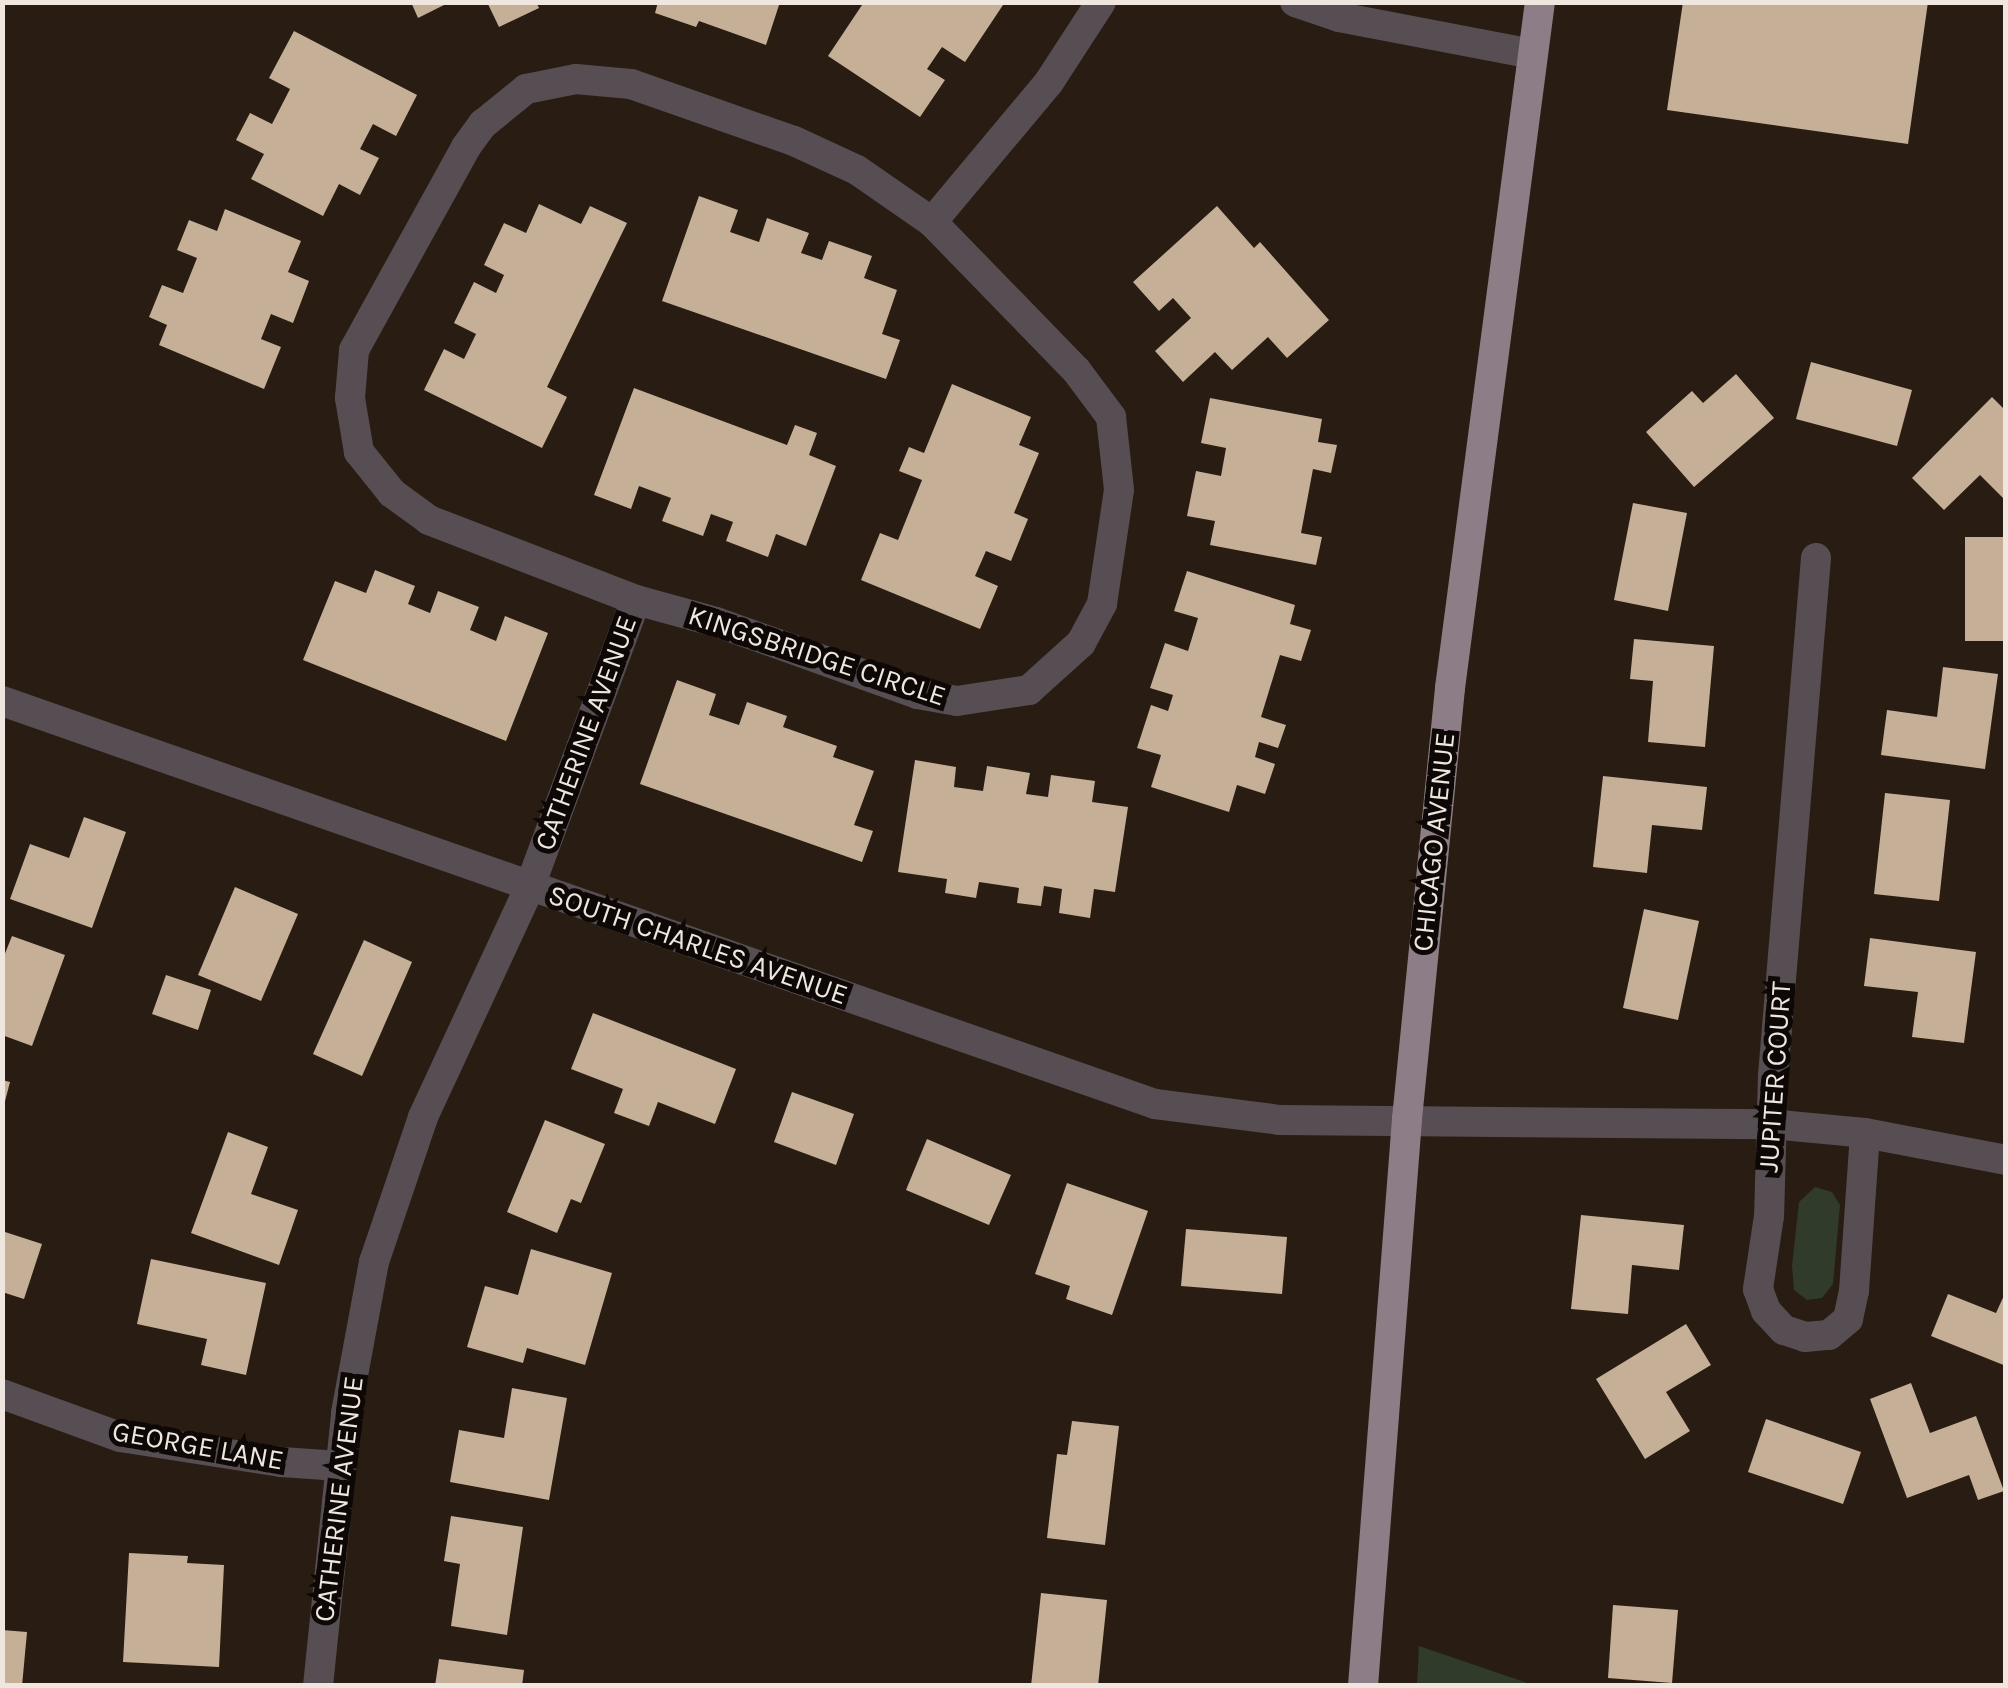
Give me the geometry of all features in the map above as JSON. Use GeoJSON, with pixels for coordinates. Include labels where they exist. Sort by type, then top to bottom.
{"type":"FeatureCollection","features":[{"type":"Feature","properties":{"kind":"main road","name":"CHICAGO AVENUE"},"geometry":{"type":"LineString","coordinates":[[1363,1686],[1407,1119],[1460,609],[1540,2]]}},
{"type":"Feature","properties":{"kind":"street"},"geometry":{"type":"LineString","coordinates":[[932,222],[1048,82],[1101,2]]}},
{"type":"Feature","properties":{"kind":"street"},"geometry":{"type":"LineString","coordinates":[[1295,2],[1357,21],[1533,54]]}},
{"type":"Feature","properties":{"kind":"street","name":"CATHERINE AVENUE"},"geometry":{"type":"LineString","coordinates":[[318,1686],[340,1466],[374,1262],[423,1117],[530,886],[636,600],[429,520],[392,493],[359,452],[350,398],[354,350],[457,164],[484,124],[526,89],[576,79],[631,84],[826,154],[932,222]]}},
{"type":"Feature","properties":{"kind":"street","name":"KINGSBRIDGE CIRCLE"},"geometry":{"type":"LineString","coordinates":[[636,600],[716,622],[918,694],[956,701],[1029,690],[1081,643],[1102,604],[1108,576],[1120,468],[1112,417],[1076,370],[932,222]]}},
{"type":"Feature","properties":{"kind":"street","name":"JUPITER COURT"},"geometry":{"type":"LineString","coordinates":[[1816,558],[1770,1124],[1768,1216],[1758,1289],[1766,1311],[1784,1330],[1805,1337],[1829,1335],[1848,1319],[1854,1291],[1865,1133]]}},
{"type":"Feature","properties":{"kind":"street","name":"SOUTH CHARLES AVENUE"},"geometry":{"type":"LineString","coordinates":[[2,701],[1138,1099],[1219,1115],[1280,1120],[1770,1124],[1865,1133],[2006,1160]]}},
{"type":"Feature","properties":{"kind":"street","name":"GEORGE LANE"},"geometry":{"type":"LineString","coordinates":[[2,1394],[120,1436],[281,1462],[340,1466]]}},
{"type":"Feature","properties":{"kind":"green space"},"geometry":{"type":"Polygon","coordinates":[[[1815,1187],[1832,1192],[1840,1205],[1833,1284],[1822,1298],[1807,1300],[1794,1290],[1792,1266],[1799,1202],[1815,1187]]]}},
{"type":"Feature","properties":{"kind":"green space"},"geometry":{"type":"Polygon","coordinates":[[[1419,1646],[1533,1685],[1417,1685],[1419,1646]]]}},
{"type":"Feature","properties":{"kind":"building"},"geometry":{"type":"Polygon","coordinates":[[[411,2],[450,2],[418,18],[411,2]]]}},
{"type":"Feature","properties":{"kind":"building"},"geometry":{"type":"Polygon","coordinates":[[[487,2],[536,2],[539,8],[499,27],[487,2]]]}},
{"type":"Feature","properties":{"kind":"building"},"geometry":{"type":"Polygon","coordinates":[[[658,2],[780,2],[766,45],[699,21],[696,27],[655,13],[658,2]]]}},
{"type":"Feature","properties":{"kind":"building"},"geometry":{"type":"Polygon","coordinates":[[[864,2],[1005,2],[965,62],[942,47],[927,69],[945,80],[920,117],[828,56],[864,2]]]}},
{"type":"Feature","properties":{"kind":"building"},"geometry":{"type":"Polygon","coordinates":[[[1683,2],[1928,2],[1908,144],[1667,110],[1683,2]]]}},
{"type":"Feature","properties":{"kind":"building"},"geometry":{"type":"Polygon","coordinates":[[[294,31],[417,95],[396,136],[373,124],[360,149],[379,158],[360,195],[339,184],[323,216],[251,179],[264,154],[236,140],[250,113],[272,124],[290,89],[269,78],[294,31]]]}},
{"type":"Feature","properties":{"kind":"building"},"geometry":{"type":"Polygon","coordinates":[[[699,196],[738,210],[730,232],[759,242],[767,218],[809,233],[801,253],[822,260],[829,241],[872,256],[864,278],[897,290],[882,334],[900,340],[886,379],[662,301],[699,196]]]}},
{"type":"Feature","properties":{"kind":"building"},"geometry":{"type":"Polygon","coordinates":[[[539,204],[581,224],[590,206],[627,223],[547,387],[567,397],[542,448],[424,390],[444,349],[464,359],[476,334],[454,323],[474,282],[496,293],[504,275],[484,265],[504,223],[526,233],[539,204]]]}},
{"type":"Feature","properties":{"kind":"building"},"geometry":{"type":"Polygon","coordinates":[[[1217,206],[1254,248],[1260,242],[1329,320],[1287,358],[1268,337],[1232,370],[1215,352],[1183,382],[1155,351],[1191,318],[1173,298],[1159,311],[1133,282],[1217,206]]]}},
{"type":"Feature","properties":{"kind":"building"},"geometry":{"type":"Polygon","coordinates":[[[225,209],[301,241],[288,272],[309,281],[293,323],[271,314],[261,339],[281,347],[264,389],[159,345],[167,325],[149,317],[162,285],[183,293],[197,258],[177,250],[189,220],[217,231],[225,209]]]}},
{"type":"Feature","properties":{"kind":"building"},"geometry":{"type":"Polygon","coordinates":[[[1811,362],[1912,390],[1897,446],[1796,419],[1811,362]]]}},
{"type":"Feature","properties":{"kind":"building"},"geometry":{"type":"Polygon","coordinates":[[[1736,374],[1774,418],[1694,487],[1646,432],[1692,391],[1703,403],[1736,374]]]}},
{"type":"Feature","properties":{"kind":"building"},"geometry":{"type":"Polygon","coordinates":[[[952,384],[1031,417],[1019,445],[1039,453],[1014,513],[1028,519],[1011,561],[986,551],[975,576],[998,586],[980,629],[861,580],[880,533],[898,540],[922,480],[899,471],[909,447],[924,453],[952,384]]]}},
{"type":"Feature","properties":{"kind":"building"},"geometry":{"type":"Polygon","coordinates":[[[634,388],[787,445],[795,425],[817,433],[809,455],[836,466],[806,546],[776,534],[768,557],[726,541],[733,522],[711,514],[703,536],[662,521],[671,498],[639,486],[631,509],[594,495],[634,388]]]}},
{"type":"Feature","properties":{"kind":"building"},"geometry":{"type":"Polygon","coordinates":[[[1992,397],[2006,411],[2006,501],[1980,475],[1944,510],[1912,478],[1992,397]]]}},
{"type":"Feature","properties":{"kind":"building"},"geometry":{"type":"Polygon","coordinates":[[[1210,398],[1322,419],[1318,442],[1337,445],[1331,473],[1313,469],[1301,533],[1322,537],[1316,565],[1210,545],[1215,521],[1187,516],[1196,471],[1221,476],[1226,448],[1201,443],[1210,398]]]}},
{"type":"Feature","properties":{"kind":"building"},"geometry":{"type":"Polygon","coordinates":[[[1633,503],[1687,513],[1668,611],[1614,600],[1633,503]]]}},
{"type":"Feature","properties":{"kind":"building"},"geometry":{"type":"Polygon","coordinates":[[[1965,537],[2006,537],[2006,641],[1965,641],[1965,537]]]}},
{"type":"Feature","properties":{"kind":"building"},"geometry":{"type":"Polygon","coordinates":[[[375,570],[415,586],[408,604],[430,613],[438,591],[479,607],[470,630],[496,641],[505,616],[548,633],[506,741],[303,660],[335,581],[366,593],[375,570]]]}},
{"type":"Feature","properties":{"kind":"building"},"geometry":{"type":"Polygon","coordinates":[[[1187,571],[1295,605],[1290,624],[1311,630],[1301,661],[1280,655],[1261,717],[1286,725],[1278,748],[1259,742],[1255,757],[1275,764],[1265,794],[1237,785],[1229,812],[1151,787],[1161,755],[1137,748],[1151,705],[1168,711],[1173,695],[1150,688],[1165,643],[1188,651],[1198,618],[1174,611],[1187,571]]]}},
{"type":"Feature","properties":{"kind":"building"},"geometry":{"type":"Polygon","coordinates":[[[1634,639],[1714,646],[1705,747],[1648,742],[1653,681],[1630,679],[1634,639]]]}},
{"type":"Feature","properties":{"kind":"building"},"geometry":{"type":"Polygon","coordinates":[[[1943,667],[1998,674],[1985,769],[1881,755],[1887,710],[1937,717],[1943,667]]]}},
{"type":"Feature","properties":{"kind":"building"},"geometry":{"type":"Polygon","coordinates":[[[677,680],[716,694],[709,715],[739,725],[747,702],[787,716],[783,727],[837,746],[833,757],[874,771],[854,825],[873,831],[862,862],[640,784],[677,680]]]}},
{"type":"Feature","properties":{"kind":"building"},"geometry":{"type":"Polygon","coordinates":[[[915,760],[956,767],[954,787],[983,791],[987,766],[1030,773],[1026,794],[1048,797],[1051,775],[1095,781],[1092,802],[1128,807],[1115,892],[1094,889],[1090,918],[1059,913],[1062,889],[1044,886],[1041,906],[1017,903],[1019,888],[979,882],[976,898],[945,893],[947,879],[898,872],[915,760]]]}},
{"type":"Feature","properties":{"kind":"building"},"geometry":{"type":"Polygon","coordinates":[[[1603,776],[1707,787],[1702,830],[1652,825],[1647,873],[1593,867],[1603,776]]]}},
{"type":"Feature","properties":{"kind":"building"},"geometry":{"type":"Polygon","coordinates":[[[1885,793],[1950,800],[1939,901],[1874,894],[1885,793]]]}},
{"type":"Feature","properties":{"kind":"building"},"geometry":{"type":"Polygon","coordinates":[[[84,817],[126,832],[92,928],[10,899],[30,844],[69,858],[84,817]]]}},
{"type":"Feature","properties":{"kind":"building"},"geometry":{"type":"Polygon","coordinates":[[[235,887],[298,914],[261,1001],[198,975],[235,887]]]}},
{"type":"Feature","properties":{"kind":"building"},"geometry":{"type":"Polygon","coordinates":[[[1644,909],[1699,921],[1678,1020],[1623,1008],[1644,909]]]}},
{"type":"Feature","properties":{"kind":"building"},"geometry":{"type":"Polygon","coordinates":[[[12,936],[65,955],[32,1046],[2,1035],[2,961],[12,936]]]}},
{"type":"Feature","properties":{"kind":"building"},"geometry":{"type":"Polygon","coordinates":[[[1870,938],[1976,952],[1964,1043],[1912,1037],[1918,992],[1864,986],[1870,938]]]}},
{"type":"Feature","properties":{"kind":"building"},"geometry":{"type":"Polygon","coordinates":[[[364,940],[412,962],[362,1076],[313,1054],[364,940]]]}},
{"type":"Feature","properties":{"kind":"building"},"geometry":{"type":"Polygon","coordinates":[[[166,975],[211,990],[198,1030],[152,1014],[166,975]]]}},
{"type":"Feature","properties":{"kind":"building"},"geometry":{"type":"Polygon","coordinates":[[[593,1013],[736,1069],[715,1124],[658,1102],[649,1126],[614,1113],[623,1089],[571,1069],[593,1013]]]}},
{"type":"Feature","properties":{"kind":"building"},"geometry":{"type":"Polygon","coordinates":[[[2,1080],[10,1082],[4,1105],[2,1105],[2,1080]]]}},
{"type":"Feature","properties":{"kind":"building"},"geometry":{"type":"Polygon","coordinates":[[[792,1092],[854,1114],[836,1165],[774,1142],[792,1092]]]}},
{"type":"Feature","properties":{"kind":"building"},"geometry":{"type":"Polygon","coordinates":[[[545,1120],[605,1144],[581,1203],[571,1199],[557,1233],[507,1212],[545,1120]]]}},
{"type":"Feature","properties":{"kind":"building"},"geometry":{"type":"Polygon","coordinates":[[[228,1132],[268,1147],[251,1194],[298,1210],[279,1265],[191,1233],[228,1132]]]}},
{"type":"Feature","properties":{"kind":"building"},"geometry":{"type":"Polygon","coordinates":[[[927,1139],[1011,1175],[989,1225],[906,1190],[927,1139]]]}},
{"type":"Feature","properties":{"kind":"building"},"geometry":{"type":"Polygon","coordinates":[[[1067,1183],[1148,1211],[1112,1315],[1066,1299],[1070,1286],[1035,1274],[1067,1183]]]}},
{"type":"Feature","properties":{"kind":"building"},"geometry":{"type":"Polygon","coordinates":[[[1581,1215],[1684,1225],[1679,1270],[1632,1265],[1628,1314],[1571,1309],[1581,1215]]]}},
{"type":"Feature","properties":{"kind":"building"},"geometry":{"type":"Polygon","coordinates":[[[1186,1229],[1287,1237],[1282,1294],[1181,1286],[1186,1229]]]}},
{"type":"Feature","properties":{"kind":"building"},"geometry":{"type":"Polygon","coordinates":[[[2,1231],[42,1244],[24,1299],[2,1292],[2,1231]]]}},
{"type":"Feature","properties":{"kind":"building"},"geometry":{"type":"Polygon","coordinates":[[[531,1249],[612,1273],[585,1365],[527,1348],[523,1363],[467,1347],[485,1286],[518,1295],[531,1249]]]}},
{"type":"Feature","properties":{"kind":"building"},"geometry":{"type":"Polygon","coordinates":[[[151,1259],[266,1283],[246,1375],[201,1365],[207,1339],[137,1324],[151,1259]]]}},
{"type":"Feature","properties":{"kind":"building"},"geometry":{"type":"Polygon","coordinates":[[[2006,1291],[2006,1366],[1931,1336],[1948,1294],[1996,1313],[2006,1291]]]}},
{"type":"Feature","properties":{"kind":"building"},"geometry":{"type":"Polygon","coordinates":[[[1686,1324],[1711,1365],[1666,1392],[1690,1431],[1645,1459],[1596,1379],[1686,1324]]]}},
{"type":"Feature","properties":{"kind":"building"},"geometry":{"type":"Polygon","coordinates":[[[1911,1383],[1930,1433],[1976,1416],[2004,1491],[1978,1500],[1969,1475],[1907,1498],[1870,1399],[1911,1383]]]}},
{"type":"Feature","properties":{"kind":"building"},"geometry":{"type":"Polygon","coordinates":[[[512,1388],[567,1398],[549,1500],[450,1482],[459,1430],[504,1438],[512,1388]]]}},
{"type":"Feature","properties":{"kind":"building"},"geometry":{"type":"Polygon","coordinates":[[[1766,1419],[1861,1452],[1843,1504],[1748,1472],[1766,1419]]]}},
{"type":"Feature","properties":{"kind":"building"},"geometry":{"type":"Polygon","coordinates":[[[1072,1421],[1119,1426],[1105,1545],[1047,1538],[1057,1454],[1067,1455],[1072,1421]]]}},
{"type":"Feature","properties":{"kind":"building"},"geometry":{"type":"Polygon","coordinates":[[[451,1516],[523,1527],[507,1635],[451,1626],[460,1564],[444,1561],[451,1516]]]}},
{"type":"Feature","properties":{"kind":"building"},"geometry":{"type":"Polygon","coordinates":[[[129,1553],[188,1556],[187,1563],[224,1565],[219,1667],[123,1662],[129,1553]]]}},
{"type":"Feature","properties":{"kind":"building"},"geometry":{"type":"Polygon","coordinates":[[[1041,1593],[1107,1600],[1098,1686],[1031,1686],[1041,1593]]]}},
{"type":"Feature","properties":{"kind":"building"},"geometry":{"type":"Polygon","coordinates":[[[1613,1605],[1678,1610],[1672,1683],[1608,1678],[1613,1605]]]}},
{"type":"Feature","properties":{"kind":"building"},"geometry":{"type":"Polygon","coordinates":[[[2,1630],[27,1632],[22,1686],[2,1686],[2,1630]]]}},
{"type":"Feature","properties":{"kind":"building"},"geometry":{"type":"Polygon","coordinates":[[[439,1659],[524,1670],[522,1686],[435,1686],[439,1659]]]}}]}
